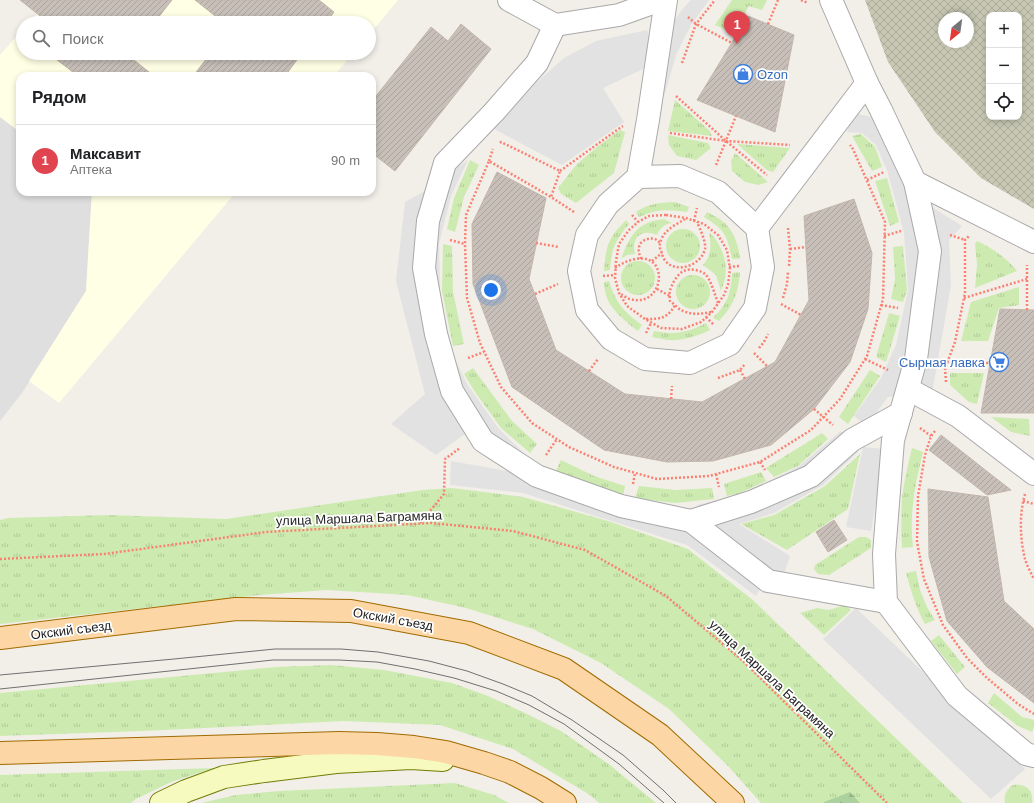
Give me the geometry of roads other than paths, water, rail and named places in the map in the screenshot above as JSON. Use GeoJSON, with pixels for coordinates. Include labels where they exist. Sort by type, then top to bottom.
{"type":"FeatureCollection","features":[{"type":"Feature","properties":{"kind":"main road","name":"Окский съезд"},"geometry":{"type":"LineString","coordinates":[[0,638],[236,609],[351,611],[470,633],[564,669],[660,735],[733,803]]}},
{"type":"Feature","properties":{"kind":"main road"},"geometry":{"type":"LineString","coordinates":[[0,753],[339,742],[414,747],[446,752],[510,772],[541,788],[565,803]]}},
{"type":"Feature","properties":{"kind":"main road"},"geometry":{"type":"LineString","coordinates":[[161,803],[186,791],[224,777],[336,762],[411,758],[484,763]]}},
{"type":"Feature","properties":{"kind":"street"},"geometry":{"type":"LineString","coordinates":[[509,0],[555,26],[619,16],[661,0]]}},
{"type":"Feature","properties":{"kind":"street"},"geometry":{"type":"LineString","coordinates":[[638,177],[680,176],[718,192],[757,228],[763,267],[755,308],[730,344],[690,362],[645,359],[611,339],[587,310],[579,272],[587,236],[608,204],[638,177],[666,0]]}},
{"type":"Feature","properties":{"kind":"street"},"geometry":{"type":"LineString","coordinates":[[831,0],[867,83],[915,182],[930,251],[916,359],[893,440],[884,554],[886,602],[956,696],[1026,754],[1034,756]]}},
{"type":"Feature","properties":{"kind":"street"},"geometry":{"type":"LineString","coordinates":[[555,26],[538,63],[445,163],[428,221],[424,268],[436,334],[452,391],[483,442],[537,476],[621,506],[691,521],[768,581],[886,602]]}},
{"type":"Feature","properties":{"kind":"street"},"geometry":{"type":"LineString","coordinates":[[757,228],[867,83]]}},
{"type":"Feature","properties":{"kind":"street"},"geometry":{"type":"LineString","coordinates":[[915,182],[1034,242]]}},
{"type":"Feature","properties":{"kind":"street"},"geometry":{"type":"LineString","coordinates":[[908,389],[958,416],[1030,480]]}},
{"type":"Feature","properties":{"kind":"street"},"geometry":{"type":"LineString","coordinates":[[691,521],[751,502],[811,476],[852,440],[901,412]]}},
{"type":"Feature","properties":{"kind":"tram line"},"geometry":{"type":"LineString","coordinates":[[0,675],[275,649],[341,649],[378,652],[429,661],[467,671],[532,696],[572,720],[623,755],[676,803]]}},
{"type":"Feature","properties":{"kind":"tram line"},"geometry":{"type":"LineString","coordinates":[[0,689],[273,660],[339,660],[377,662],[454,678],[496,691],[529,705],[564,724],[619,764],[664,803]]}},
{"type":"Feature","properties":{"kind":"place","name":"Максавит"},"geometry":{"type":"Point","coordinates":[737,44]}},
{"type":"Feature","properties":{"kind":"place","name":"Ozon"},"geometry":{"type":"Point","coordinates":[743,74]}},
{"type":"Feature","properties":{"kind":"place","name":"Сырная лавка"},"geometry":{"type":"Point","coordinates":[999,362]}}]}
